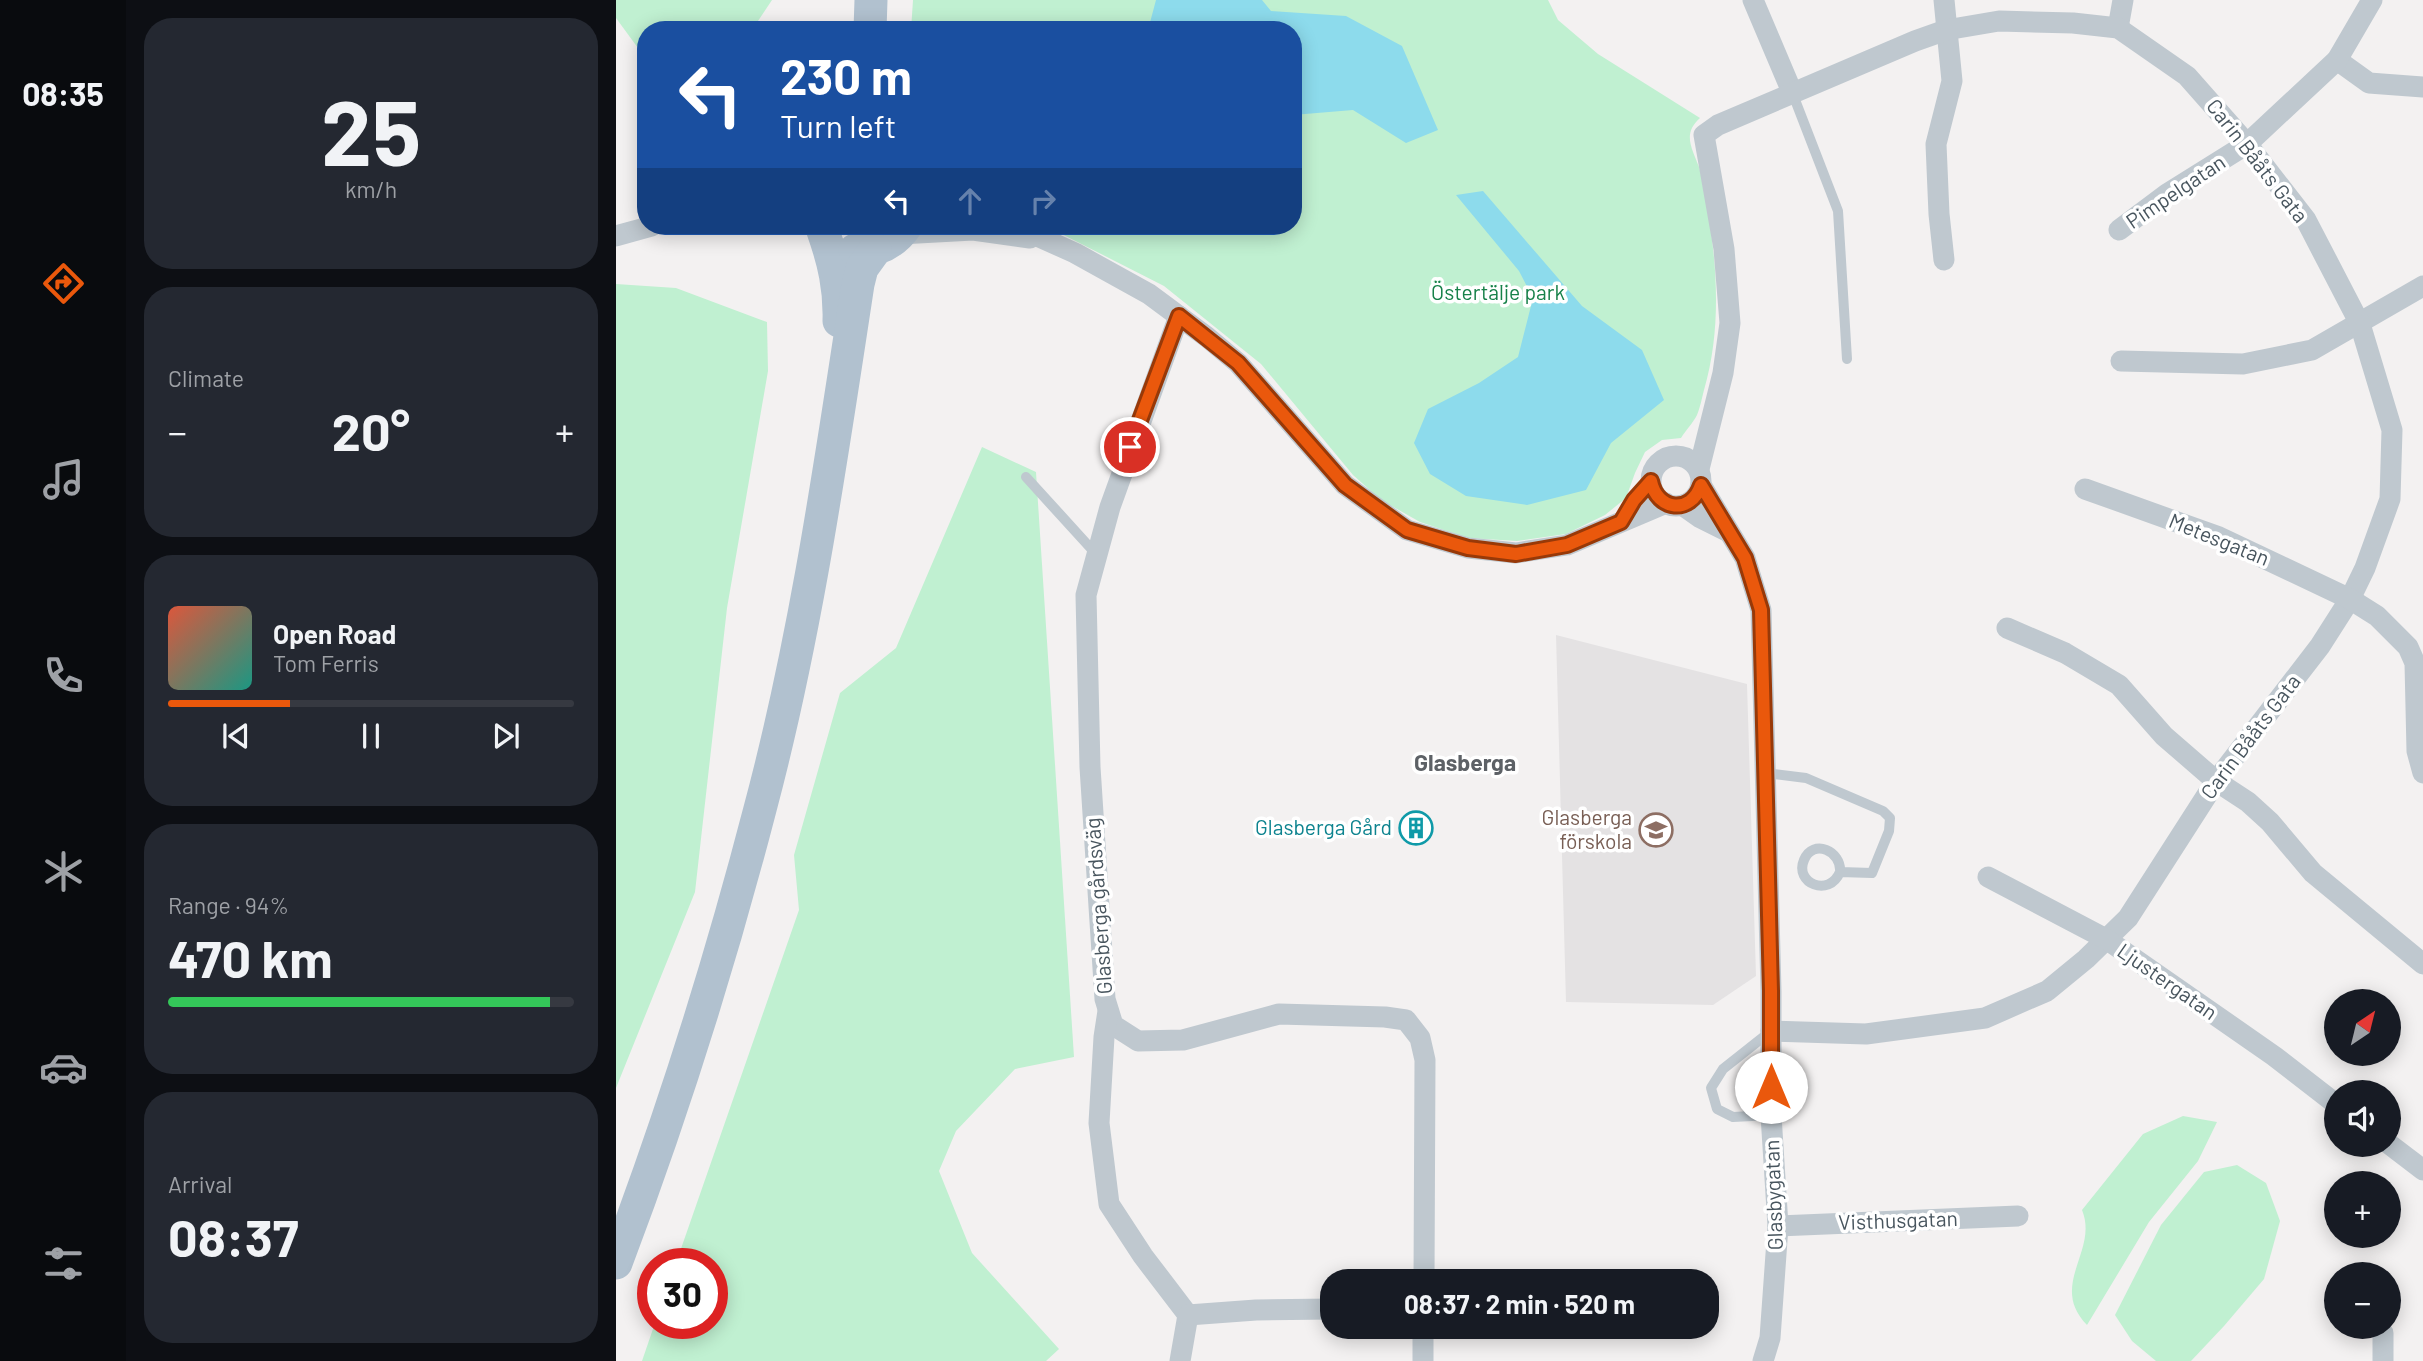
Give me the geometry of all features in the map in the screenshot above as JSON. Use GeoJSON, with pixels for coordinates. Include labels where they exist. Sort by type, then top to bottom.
{"type":"FeatureCollection","features":[{"type":"Feature","properties":{"kind":"main road"},"geometry":{"type":"LineString","coordinates":[[871,21],[872,0]]}},
{"type":"Feature","properties":{"kind":"main road"},"geometry":{"type":"LineString","coordinates":[[884,0],[884,21]]}},
{"type":"Feature","properties":{"kind":"main road"},"geometry":{"type":"LineString","coordinates":[[823,235],[835,265],[839,303],[834,433]]}},
{"type":"Feature","properties":{"kind":"main road"},"geometry":{"type":"LineString","coordinates":[[828,235],[843,247],[859,251],[894,236]]}},
{"type":"Feature","properties":{"kind":"main road"},"geometry":{"type":"LineString","coordinates":[[616,1263],[669,1117],[761,808],[796,649],[862,268],[894,236]]}},
{"type":"Feature","properties":{"kind":"street"},"geometry":{"type":"LineString","coordinates":[[1753,0],[1793,92]]}},
{"type":"Feature","properties":{"kind":"street"},"geometry":{"type":"LineString","coordinates":[[1944,0],[1952,81],[1936,144],[1938,214],[1944,260]]}},
{"type":"Feature","properties":{"kind":"street"},"geometry":{"type":"LineString","coordinates":[[2118,28],[2123,0]]}},
{"type":"Feature","properties":{"kind":"street","name":"Pimpelgatan"},"geometry":{"type":"LineString","coordinates":[[2119,230],[2167,194],[2248,144],[2337,60],[2372,0]]}},
{"type":"Feature","properties":{"kind":"street","name":"Carin Bååts Gata"},"geometry":{"type":"LineString","coordinates":[[1700,477],[1709,425],[1723,373],[1730,323],[1724,249],[1704,135],[1718,125],[1793,92],[1946,30],[1999,22],[2073,23],[2118,28],[2188,76],[2248,144],[2306,220],[2360,324],[2392,430],[2390,499],[2365,568],[2350,599],[2320,646],[2216,781],[2128,918],[2047,991],[1985,1018],[1866,1034],[1771,1031]]}},
{"type":"Feature","properties":{"kind":"street"},"geometry":{"type":"LineString","coordinates":[[2337,60],[2369,83],[2423,87]]}},
{"type":"Feature","properties":{"kind":"street"},"geometry":{"type":"LineString","coordinates":[[616,236],[637,230]]}},
{"type":"Feature","properties":{"kind":"street"},"geometry":{"type":"LineString","coordinates":[[1014,235],[1046,241]]}},
{"type":"Feature","properties":{"kind":"street"},"geometry":{"type":"LineString","coordinates":[[1034,235],[1075,253],[1117,276],[1149,294],[1179,316],[1238,363],[1345,485],[1407,530],[1468,548],[1516,554],[1567,545],[1621,522],[1694,498],[1700,477],[1689,459],[1677,456],[1662,460],[1651,481],[1634,500],[1621,522]]}},
{"type":"Feature","properties":{"kind":"street"},"geometry":{"type":"LineString","coordinates":[[2121,361],[2243,365],[2312,350],[2423,286]]}},
{"type":"Feature","properties":{"kind":"street","name":"Glasberga gårdsväg"},"geometry":{"type":"LineString","coordinates":[[1179,316],[1130,447],[1086,595],[1090,767],[1105,999],[1108,1011],[1113,1026],[1138,1041],[1183,1040],[1279,1014],[1406,1020],[1420,1038],[1425,1060],[1424,1269]]}},
{"type":"Feature","properties":{"kind":"street"},"geometry":{"type":"LineString","coordinates":[[1677,456],[1709,425]]}},
{"type":"Feature","properties":{"kind":"street","name":"Glasbygatan"},"geometry":{"type":"LineString","coordinates":[[1700,477],[1745,558],[1761,610],[1771,1031],[1770,1115],[1778,1226],[1770,1338],[1763,1361]]}},
{"type":"Feature","properties":{"kind":"street"},"geometry":{"type":"LineString","coordinates":[[1651,481],[1655,494],[1729,532]]}},
{"type":"Feature","properties":{"kind":"street","name":"Metesgatan"},"geometry":{"type":"LineString","coordinates":[[2085,489],[2219,537],[2350,599],[2377,616],[2391,628],[2412,654],[2417,676],[2417,751],[2423,773]]}},
{"type":"Feature","properties":{"kind":"street"},"geometry":{"type":"LineString","coordinates":[[2007,628],[2065,653],[2119,685],[2164,736],[2216,781],[2248,802],[2270,822],[2313,873],[2423,964]]}},
{"type":"Feature","properties":{"kind":"street","name":"Ljustergatan"},"geometry":{"type":"LineString","coordinates":[[1988,877],[2106,939],[2274,1056],[2324,1095]]}},
{"type":"Feature","properties":{"kind":"street"},"geometry":{"type":"LineString","coordinates":[[1108,1011],[1099,1122],[1109,1203],[1143,1256],[1188,1315],[1180,1361]]}},
{"type":"Feature","properties":{"kind":"street"},"geometry":{"type":"LineString","coordinates":[[2401,1153],[2423,1170]]}},
{"type":"Feature","properties":{"kind":"street","name":"Visthusgatan"},"geometry":{"type":"LineString","coordinates":[[1778,1226],[2018,1216]]}},
{"type":"Feature","properties":{"kind":"street"},"geometry":{"type":"LineString","coordinates":[[1188,1315],[1320,1309]]}},
{"type":"Feature","properties":{"kind":"street"},"geometry":{"type":"LineString","coordinates":[[1423,1339],[1423,1361]]}},
{"type":"Feature","properties":{"kind":"street"},"geometry":{"type":"LineString","coordinates":[[2383,1339],[2383,1361]]}},
{"type":"Feature","properties":{"kind":"lane"},"geometry":{"type":"LineString","coordinates":[[1793,92],[1838,211],[1847,359]]}},
{"type":"Feature","properties":{"kind":"lane"},"geometry":{"type":"LineString","coordinates":[[1026,477],[1096,554]]}},
{"type":"Feature","properties":{"kind":"lane"},"geometry":{"type":"LineString","coordinates":[[1765,773],[1806,778],[1883,811],[1890,818],[1889,831],[1872,873],[1840,872]]}},
{"type":"Feature","properties":{"kind":"lane"},"geometry":{"type":"LineString","coordinates":[[1770,1115],[1733,1117],[1717,1109],[1711,1087],[1723,1069],[1771,1031]]}},
{"type":"Feature","properties":{"kind":"shaded area","name":"Glasberga förskola"},"geometry":{"type":"Polygon","coordinates":[[[1556,635],[1747,684],[1756,976],[1713,1005],[1566,1002],[1556,635]]]}},
{"type":"Feature","properties":{"kind":"green space"},"geometry":{"type":"Polygon","coordinates":[[[616,0],[772,0],[758,21],[637,21],[637,47],[616,18],[616,0]]]}},
{"type":"Feature","properties":{"kind":"green space","name":"Östertälje park"},"geometry":{"type":"Polygon","coordinates":[[[913,0],[1548,0],[1558,20],[1598,54],[1700,118],[1691,130],[1690,141],[1700,172],[1712,237],[1716,315],[1710,366],[1697,415],[1681,438],[1662,440],[1645,452],[1626,498],[1605,515],[1566,534],[1517,541],[1468,538],[1420,522],[1381,500],[1353,475],[1261,364],[1164,286],[1064,235],[1302,235],[1302,21],[912,21],[913,0]]]}},
{"type":"Feature","properties":{"kind":"green space"},"geometry":{"type":"Polygon","coordinates":[[[616,284],[676,288],[767,322],[768,371],[727,608],[695,892],[616,1088],[616,284]]]}},
{"type":"Feature","properties":{"kind":"green space"},"geometry":{"type":"Polygon","coordinates":[[[982,447],[1036,472],[1074,1057],[1015,1069],[956,1131],[939,1171],[972,1253],[1059,1349],[1046,1361],[642,1361],[650,1339],[728,1339],[728,1248],[681,1248],[799,910],[794,855],[840,693],[896,648],[982,447]]]}},
{"type":"Feature","properties":{"kind":"green space"},"geometry":{"type":"Polygon","coordinates":[[[2183,1116],[2217,1122],[2198,1161],[2149,1222],[2087,1325],[2076,1310],[2072,1296],[2084,1240],[2082,1210],[2143,1134],[2183,1116]]]}},
{"type":"Feature","properties":{"kind":"green space"},"geometry":{"type":"Polygon","coordinates":[[[2237,1165],[2266,1183],[2280,1221],[2264,1279],[2191,1361],[2156,1361],[2132,1341],[2115,1315],[2161,1225],[2204,1172],[2237,1165]]]}},
{"type":"Feature","properties":{"kind":"water"},"geometry":{"type":"Polygon","coordinates":[[[1156,0],[1262,0],[1271,11],[1346,16],[1402,46],[1438,130],[1406,143],[1353,110],[1302,114],[1302,21],[1150,21],[1156,0]]]}},
{"type":"Feature","properties":{"kind":"water"},"geometry":{"type":"Polygon","coordinates":[[[1483,191],[1582,306],[1642,350],[1664,400],[1611,443],[1586,490],[1527,505],[1466,496],[1430,474],[1414,443],[1428,409],[1479,383],[1518,357],[1533,298],[1519,271],[1456,195],[1483,191]]]}},
{"type":"Feature","properties":{"kind":"place","name":"Glasberga Gård"},"geometry":{"type":"Point","coordinates":[1416,828]}},
{"type":"Feature","properties":{"kind":"place","name":"Glasberga förskola"},"geometry":{"type":"Point","coordinates":[1656,830]}},
{"type":"Feature","properties":{"kind":"district","name":"Glasberga"},"geometry":{"type":"Point","coordinates":[1465,763]}},
{"type":"Feature","properties":{"kind":"route"},"geometry":{"type":"LineString","coordinates":[[1130,447],[1179,316],[1238,363],[1345,485],[1407,530],[1468,548],[1516,554],[1567,545],[1621,522],[1634,500],[1651,481],[1660,500],[1674,506],[1689,502],[1699,492],[1701,485],[1745,558],[1761,610],[1771,1087]]}}]}
